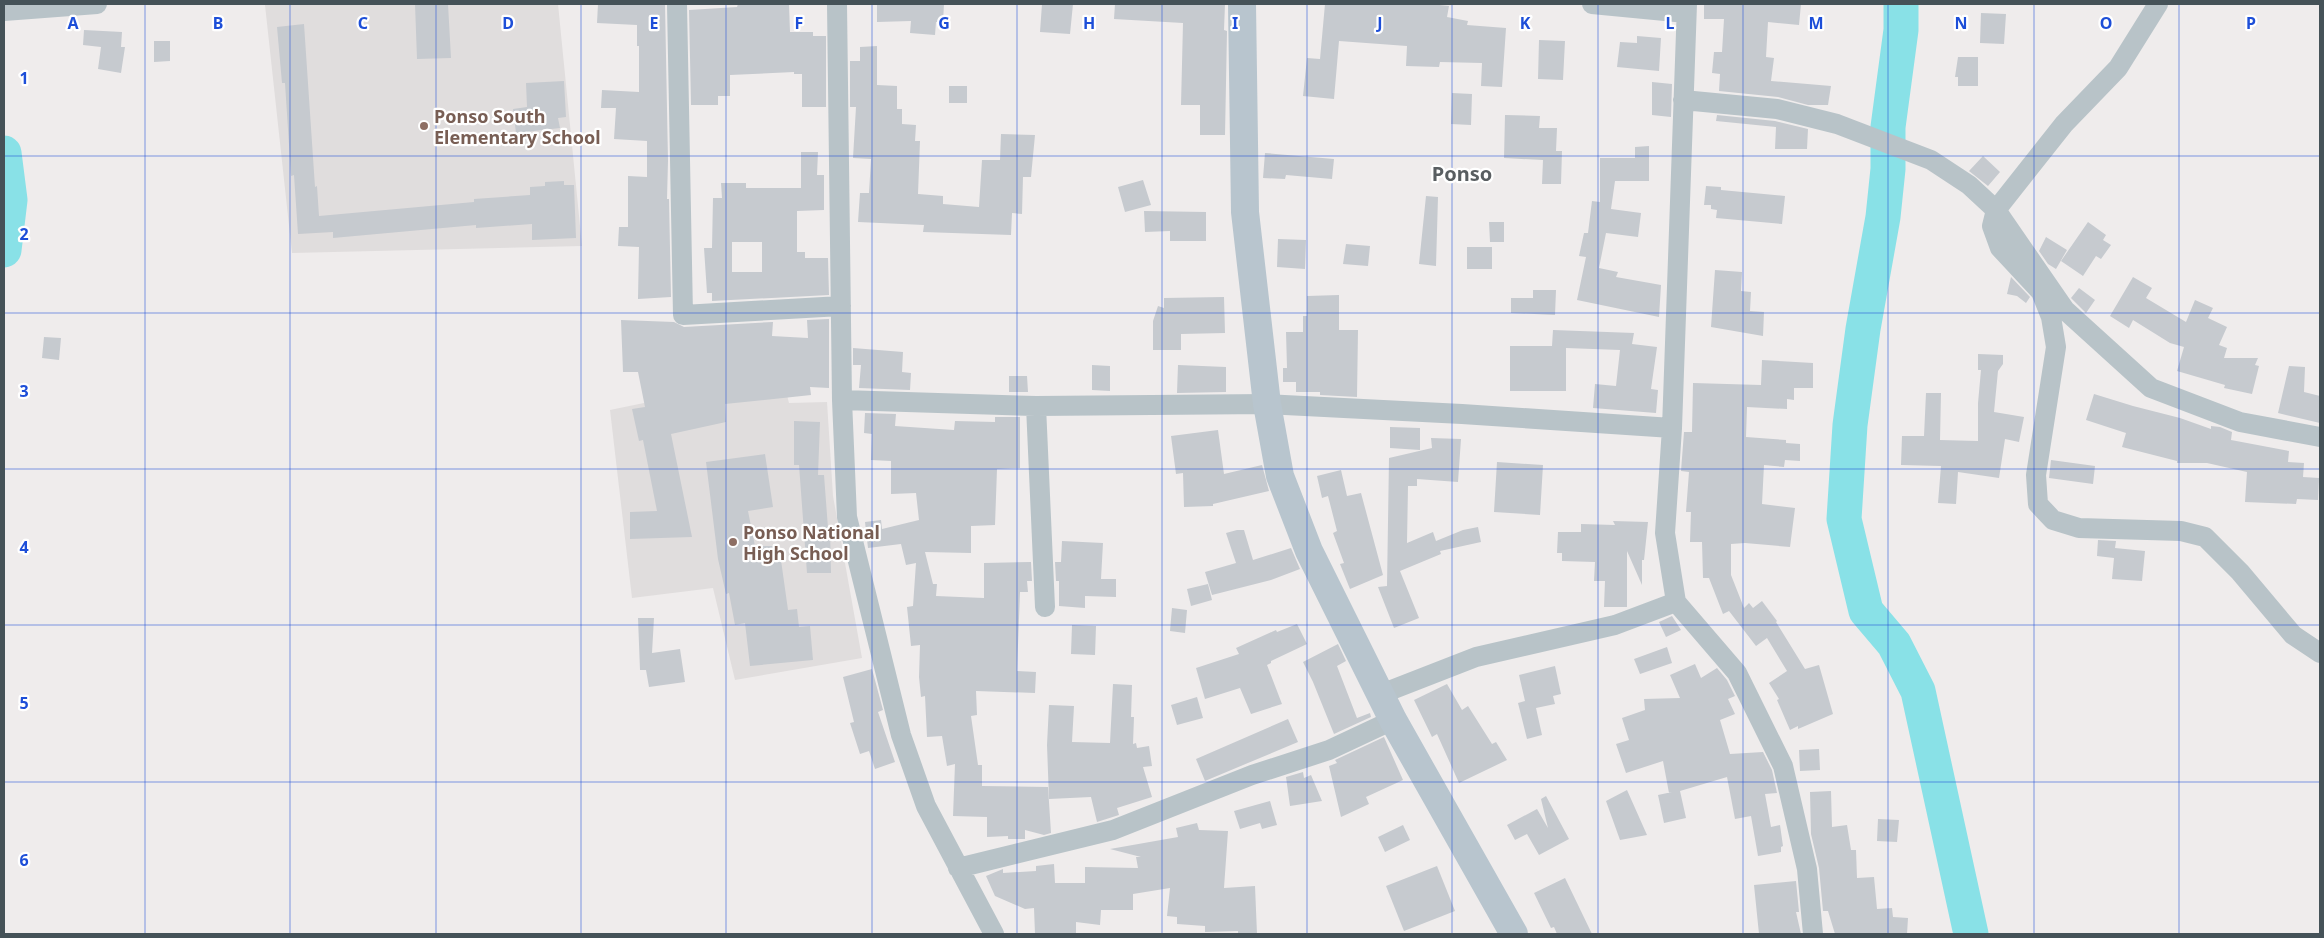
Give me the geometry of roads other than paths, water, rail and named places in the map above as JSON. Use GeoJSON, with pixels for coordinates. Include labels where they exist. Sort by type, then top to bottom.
{"type":"FeatureCollection","features":[{"type":"Feature","properties":{"kind":"main road"},"geometry":{"type":"LineString","coordinates":[[1242,4],[1245,212],[1268,404],[1280,476],[1309,551],[1393,720],[1514,934]]}},
{"type":"Feature","properties":{"kind":"street"},"geometry":{"type":"LineString","coordinates":[[11,11],[97,4]]}},
{"type":"Feature","properties":{"kind":"street"},"geometry":{"type":"LineString","coordinates":[[677,4],[683,315],[841,306]]}},
{"type":"Feature","properties":{"kind":"street"},"geometry":{"type":"LineString","coordinates":[[837,4],[842,400],[847,517],[899,726],[926,806],[994,934]]}},
{"type":"Feature","properties":{"kind":"street"},"geometry":{"type":"LineString","coordinates":[[1592,4],[1686,8],[1672,428],[1665,533],[1676,602],[1737,673],[1783,766],[1807,869],[1813,934]]}},
{"type":"Feature","properties":{"kind":"street"},"geometry":{"type":"LineString","coordinates":[[2158,4],[2118,68],[2064,124],[1996,210],[1992,226],[2000,248],[2041,292],[2051,317],[2056,347],[2036,475],[2038,504],[2053,520],[2079,528],[2181,531],[2205,537],[2240,572],[2293,635],[2320,654]]}},
{"type":"Feature","properties":{"kind":"street"},"geometry":{"type":"LineString","coordinates":[[1683,100],[1777,109],[1837,124],[1931,160],[1969,185],[1996,210],[2065,310],[2151,388],[2240,422],[2320,437]]}},
{"type":"Feature","properties":{"kind":"street"},"geometry":{"type":"LineString","coordinates":[[842,400],[1036,406],[1268,404],[1462,414],[1672,428]]}},
{"type":"Feature","properties":{"kind":"street"},"geometry":{"type":"LineString","coordinates":[[1036,406],[1046,607]]}},
{"type":"Feature","properties":{"kind":"street"},"geometry":{"type":"LineString","coordinates":[[1381,694],[1476,658],[1615,625],[1676,602]]}},
{"type":"Feature","properties":{"kind":"street"},"geometry":{"type":"LineString","coordinates":[[958,868],[1113,830],[1252,776],[1329,750],[1393,720]]}},
{"type":"Feature","properties":{"kind":"waterway"},"geometry":{"type":"LineString","coordinates":[[1901,4],[1901,30],[1888,127],[1888,169],[1883,217],[1863,329],[1850,425],[1844,519],[1866,611],[1894,644],[1918,691],[1971,934]]}},
{"type":"Feature","properties":{"kind":"waterway"},"geometry":{"type":"LineString","coordinates":[[4,153],[10,200],[4,250]]}},
{"type":"Feature","properties":{"kind":"place","name":"Ponso South Elementary School"},"geometry":{"type":"Point","coordinates":[424,126]}},
{"type":"Feature","properties":{"kind":"place","name":"Ponso National High School"},"geometry":{"type":"Point","coordinates":[733,542]}},
{"type":"Feature","properties":{"kind":"district","name":"Ponso"},"geometry":{"type":"Point","coordinates":[1462,173]}}]}
